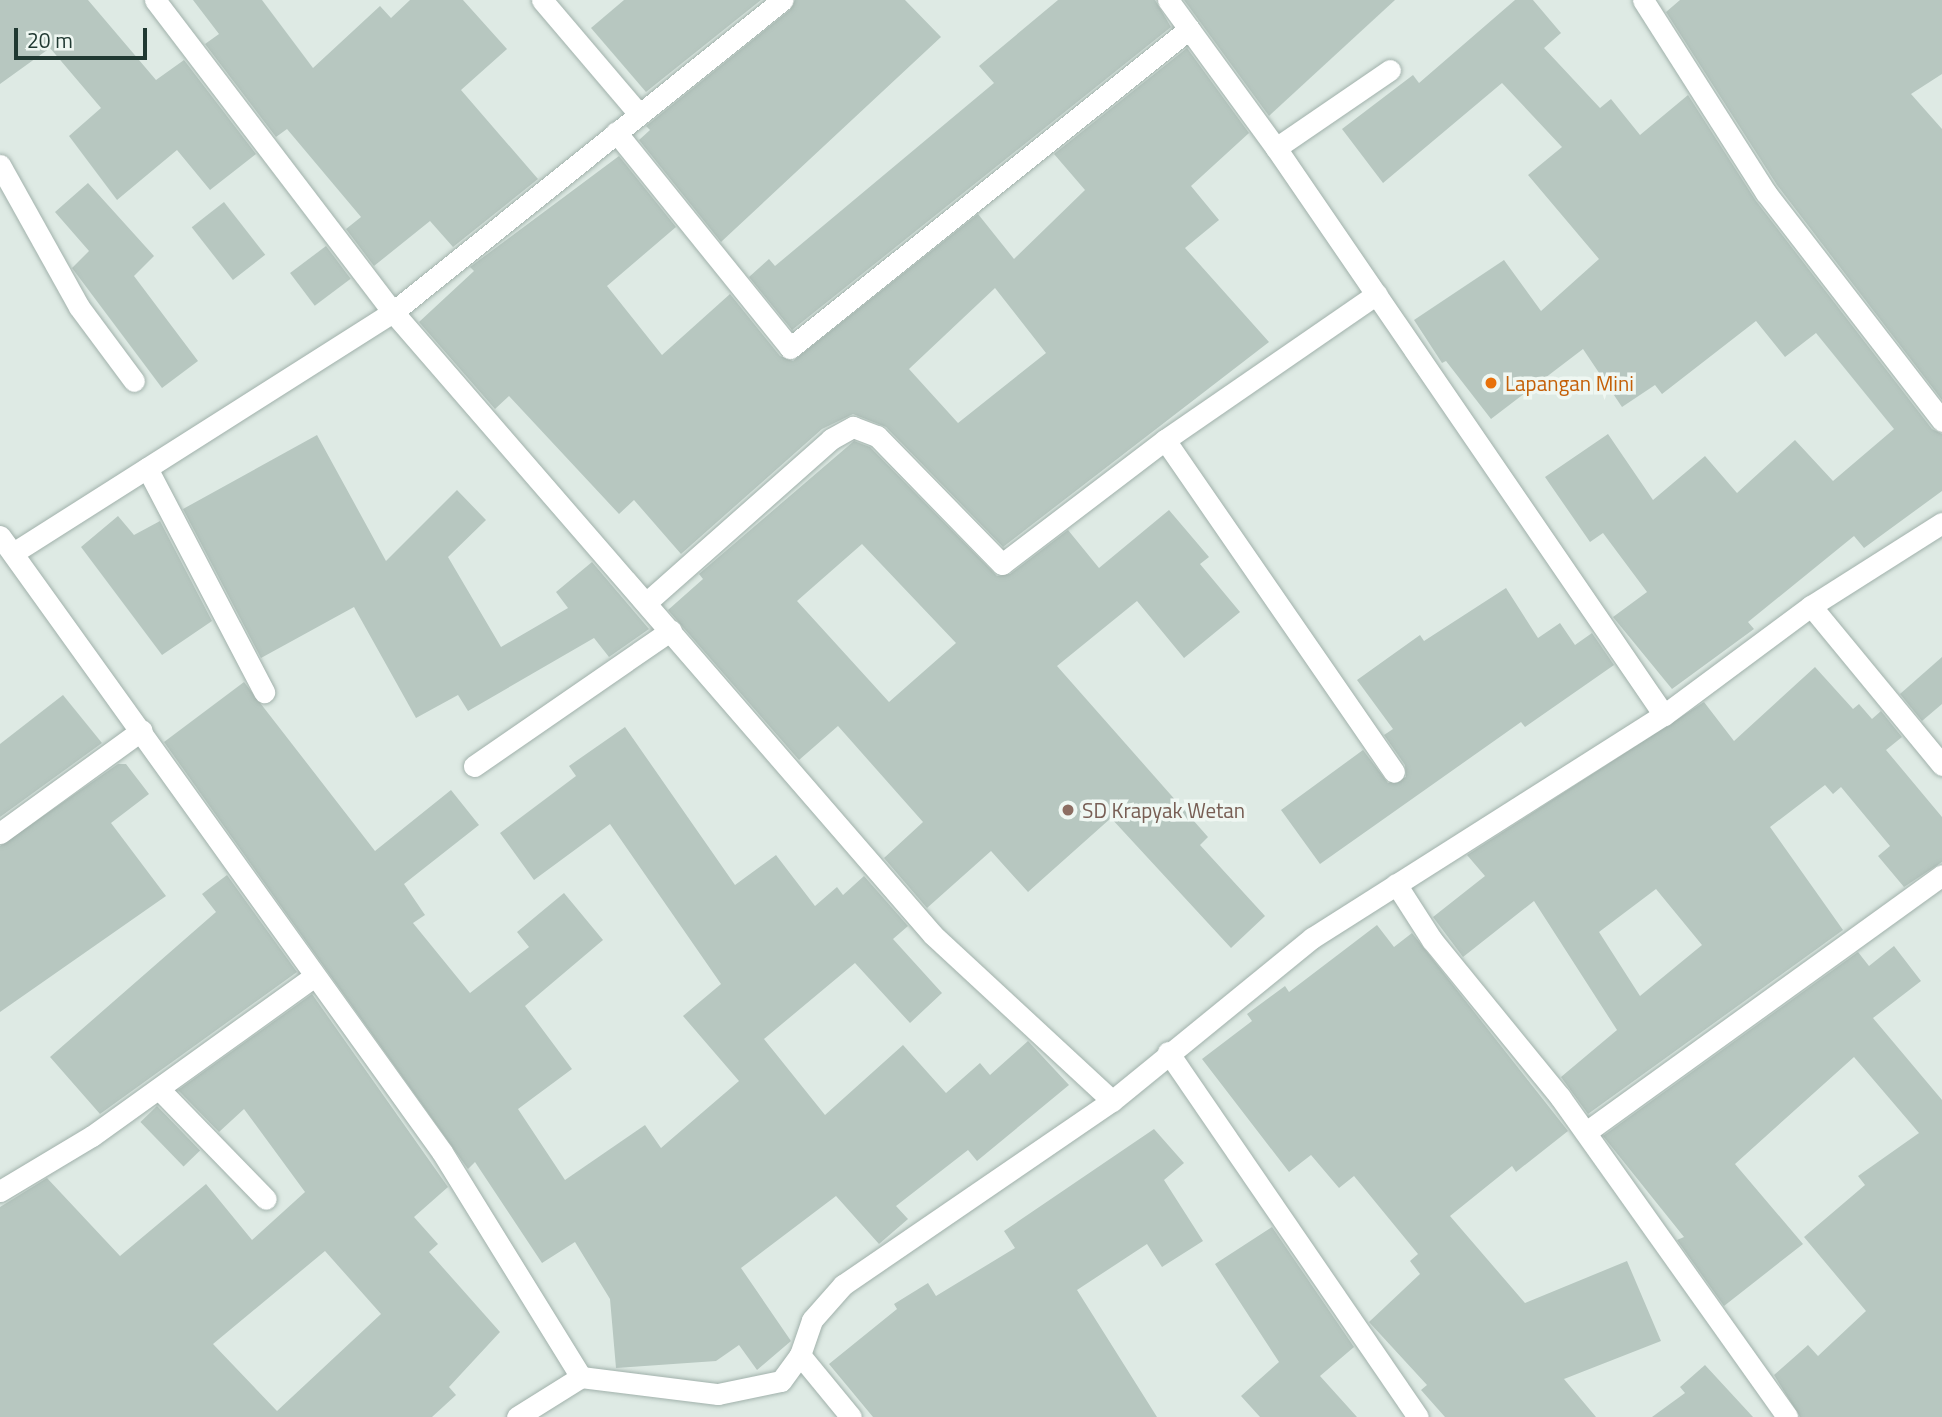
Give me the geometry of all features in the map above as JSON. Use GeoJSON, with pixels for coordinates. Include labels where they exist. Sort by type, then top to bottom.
{"type":"FeatureCollection","features":[{"type":"Feature","properties":{"kind":"street"},"geometry":{"type":"LineString","coordinates":[[155,0],[393,312],[647,601],[933,935],[1112,1101]]}},
{"type":"Feature","properties":{"kind":"street"},"geometry":{"type":"LineString","coordinates":[[542,0],[639,114]]}},
{"type":"Feature","properties":{"kind":"street"},"geometry":{"type":"LineString","coordinates":[[13,553],[393,312],[782,0]]}},
{"type":"Feature","properties":{"kind":"street"},"geometry":{"type":"LineString","coordinates":[[1168,0],[1276,148],[1664,715]]}},
{"type":"Feature","properties":{"kind":"street"},"geometry":{"type":"LineString","coordinates":[[1643,0],[1766,192],[1942,421]]}},
{"type":"Feature","properties":{"kind":"street"},"geometry":{"type":"LineString","coordinates":[[616,132],[790,348],[1189,30]]}},
{"type":"Feature","properties":{"kind":"street"},"geometry":{"type":"LineString","coordinates":[[1276,148],[1390,70]]}},
{"type":"Feature","properties":{"kind":"street"},"geometry":{"type":"LineString","coordinates":[[0,165],[79,307],[134,381]]}},
{"type":"Feature","properties":{"kind":"street"},"geometry":{"type":"LineString","coordinates":[[647,601],[831,439],[853,427],[877,436],[1002,564],[1165,440],[1377,294]]}},
{"type":"Feature","properties":{"kind":"street"},"geometry":{"type":"LineString","coordinates":[[1165,440],[1394,772]]}},
{"type":"Feature","properties":{"kind":"street"},"geometry":{"type":"LineString","coordinates":[[147,468],[264,692]]}},
{"type":"Feature","properties":{"kind":"street"},"geometry":{"type":"LineString","coordinates":[[517,1417],[581,1377],[718,1394],[781,1381],[800,1355],[813,1320],[843,1285],[1112,1101],[1168,1052],[1312,938],[1664,715],[1811,606],[1942,523]]}},
{"type":"Feature","properties":{"kind":"street"},"geometry":{"type":"LineString","coordinates":[[0,536],[142,730],[313,977],[442,1152],[581,1377]]}},
{"type":"Feature","properties":{"kind":"street"},"geometry":{"type":"LineString","coordinates":[[1811,606],[1942,765]]}},
{"type":"Feature","properties":{"kind":"street"},"geometry":{"type":"LineString","coordinates":[[474,766],[671,630]]}},
{"type":"Feature","properties":{"kind":"street"},"geometry":{"type":"LineString","coordinates":[[0,833],[142,730]]}},
{"type":"Feature","properties":{"kind":"street"},"geometry":{"type":"LineString","coordinates":[[1586,1132],[1942,875]]}},
{"type":"Feature","properties":{"kind":"street"},"geometry":{"type":"LineString","coordinates":[[1396,884],[1432,940],[1586,1132],[1787,1417]]}},
{"type":"Feature","properties":{"kind":"street"},"geometry":{"type":"LineString","coordinates":[[0,1191],[159,1089],[313,977]]}},
{"type":"Feature","properties":{"kind":"street"},"geometry":{"type":"LineString","coordinates":[[1168,1052],[1418,1417]]}},
{"type":"Feature","properties":{"kind":"street"},"geometry":{"type":"LineString","coordinates":[[159,1089],[266,1199]]}},
{"type":"Feature","properties":{"kind":"street"},"geometry":{"type":"LineString","coordinates":[[800,1355],[851,1417]]}},
{"type":"Feature","properties":{"kind":"building"},"geometry":{"type":"Polygon","coordinates":[[[0,0],[88,0],[156,80],[184,60],[256,154],[210,190],[177,150],[117,200],[69,136],[101,108],[50,48],[0,84],[0,0]]]}},
{"type":"Feature","properties":{"kind":"building"},"geometry":{"type":"Polygon","coordinates":[[[193,0],[262,0],[313,68],[380,6],[391,18],[410,0],[463,0],[507,49],[461,90],[538,179],[453,247],[430,221],[374,266],[346,229],[361,217],[287,129],[276,137],[205,44],[219,34],[193,0]]]}},
{"type":"Feature","properties":{"kind":"building"},"geometry":{"type":"Polygon","coordinates":[[[624,0],[761,0],[646,92],[591,28],[624,0]]]}},
{"type":"Feature","properties":{"kind":"building"},"geometry":{"type":"Polygon","coordinates":[[[795,0],[905,0],[941,37],[721,242],[639,140],[650,130],[646,126],[790,10],[795,0]]]}},
{"type":"Feature","properties":{"kind":"building"},"geometry":{"type":"Polygon","coordinates":[[[1058,0],[1155,0],[1171,27],[792,330],[749,277],[769,259],[775,266],[994,83],[979,66],[1058,0]]]}},
{"type":"Feature","properties":{"kind":"building"},"geometry":{"type":"Polygon","coordinates":[[[1184,0],[1395,0],[1269,116],[1184,0]]]}},
{"type":"Feature","properties":{"kind":"building"},"geometry":{"type":"Polygon","coordinates":[[[1515,0],[1533,0],[1561,33],[1544,48],[1600,108],[1611,99],[1640,135],[1688,95],[1756,201],[1932,429],[1942,434],[1942,491],[1864,548],[1854,536],[1748,622],[1754,629],[1672,689],[1613,617],[1647,592],[1603,533],[1590,542],[1545,477],[1608,434],[1653,500],[1705,456],[1737,493],[1795,440],[1833,481],[1894,429],[1816,333],[1785,357],[1756,321],[1662,394],[1655,385],[1622,407],[1583,349],[1491,419],[1446,361],[1442,363],[1414,320],[1504,260],[1541,311],[1599,259],[1528,175],[1562,147],[1502,83],[1383,183],[1342,129],[1413,75],[1419,83],[1515,0]]]}},
{"type":"Feature","properties":{"kind":"building"},"geometry":{"type":"Polygon","coordinates":[[[1680,0],[1942,0],[1942,74],[1911,94],[1942,129],[1942,400],[1777,185],[1666,12],[1680,0]]]}},
{"type":"Feature","properties":{"kind":"building"},"geometry":{"type":"Polygon","coordinates":[[[1187,48],[1249,133],[1191,186],[1219,220],[1185,248],[1269,342],[1003,547],[886,427],[853,414],[822,429],[681,554],[634,500],[619,514],[509,396],[495,409],[419,322],[474,271],[470,267],[619,156],[676,227],[607,286],[662,355],[730,294],[780,356],[793,361],[978,214],[1014,259],[1085,190],[1054,154],[1187,48]],[[995,288],[909,369],[958,423],[1046,353],[995,288]]]}},
{"type":"Feature","properties":{"kind":"building"},"geometry":{"type":"Polygon","coordinates":[[[88,183],[154,256],[134,276],[198,361],[162,388],[72,268],[89,251],[55,212],[88,183]]]}},
{"type":"Feature","properties":{"kind":"building"},"geometry":{"type":"Polygon","coordinates":[[[224,202],[265,255],[233,280],[192,227],[224,202]]]}},
{"type":"Feature","properties":{"kind":"building"},"geometry":{"type":"Polygon","coordinates":[[[326,246],[351,279],[315,306],[290,273],[326,246]]]}},
{"type":"Feature","properties":{"kind":"building"},"geometry":{"type":"Polygon","coordinates":[[[317,435],[386,561],[457,490],[486,520],[448,557],[501,647],[568,608],[556,592],[592,562],[649,629],[609,657],[594,638],[468,711],[458,695],[416,718],[354,607],[261,658],[183,509],[317,435]]]}},
{"type":"Feature","properties":{"kind":"building"},"geometry":{"type":"Polygon","coordinates":[[[854,441],[870,447],[997,576],[1010,574],[1068,530],[1099,568],[1169,510],[1209,557],[1200,564],[1240,612],[1184,658],[1137,601],[1057,666],[1208,837],[1200,845],[1265,916],[1231,948],[1111,818],[1028,892],[991,851],[927,908],[884,858],[923,822],[838,726],[799,760],[668,610],[703,579],[699,574],[854,441]],[[862,544],[797,601],[889,702],[956,643],[862,544]]]}},
{"type":"Feature","properties":{"kind":"building"},"geometry":{"type":"Polygon","coordinates":[[[118,516],[134,535],[160,521],[212,621],[162,655],[81,547],[118,516]]]}},
{"type":"Feature","properties":{"kind":"building"},"geometry":{"type":"Polygon","coordinates":[[[1506,588],[1538,638],[1560,623],[1575,645],[1592,633],[1614,665],[1525,727],[1521,722],[1320,864],[1281,810],[1363,750],[1388,783],[1406,777],[1405,765],[1384,735],[1393,729],[1357,680],[1420,635],[1424,641],[1506,588]]]}},
{"type":"Feature","properties":{"kind":"building"},"geometry":{"type":"Polygon","coordinates":[[[1942,657],[1942,704],[1922,721],[1900,694],[1942,657]]]}},
{"type":"Feature","properties":{"kind":"building"},"geometry":{"type":"Polygon","coordinates":[[[1815,667],[1853,709],[1859,704],[1872,719],[1881,711],[1902,737],[1886,750],[1942,817],[1942,862],[1904,887],[1878,856],[1890,846],[1841,787],[1833,794],[1825,785],[1770,827],[1843,930],[1588,1114],[1561,1077],[1617,1030],[1534,901],[1463,957],[1433,917],[1485,876],[1467,855],[1704,702],[1734,741],[1815,667]],[[1656,889],[1599,932],[1640,996],[1702,945],[1656,889]]]}},
{"type":"Feature","properties":{"kind":"building"},"geometry":{"type":"Polygon","coordinates":[[[244,682],[375,851],[451,790],[479,825],[404,884],[425,915],[413,923],[470,993],[529,947],[517,932],[564,893],[603,940],[525,1006],[572,1069],[518,1109],[565,1180],[645,1125],[661,1148],[739,1081],[683,1016],[721,984],[610,824],[534,880],[500,833],[576,776],[569,766],[625,727],[735,885],[776,855],[815,906],[837,887],[843,895],[864,876],[908,926],[893,939],[942,993],[910,1023],[855,963],[764,1039],[825,1115],[903,1045],[946,1093],[980,1063],[990,1075],[1028,1041],[1069,1085],[977,1161],[968,1150],[896,1206],[908,1219],[879,1244],[836,1196],[741,1268],[791,1341],[757,1370],[739,1345],[716,1361],[616,1368],[610,1299],[575,1242],[542,1263],[475,1162],[468,1169],[164,742],[244,682]]]}},
{"type":"Feature","properties":{"kind":"building"},"geometry":{"type":"Polygon","coordinates":[[[63,695],[102,743],[0,817],[0,744],[63,695]]]}},
{"type":"Feature","properties":{"kind":"building"},"geometry":{"type":"Polygon","coordinates":[[[118,764],[126,764],[149,794],[111,823],[166,896],[0,1012],[0,846],[118,764]]]}},
{"type":"Feature","properties":{"kind":"building"},"geometry":{"type":"Polygon","coordinates":[[[227,875],[297,972],[100,1114],[50,1057],[216,912],[202,894],[227,875]]]}},
{"type":"Feature","properties":{"kind":"building"},"geometry":{"type":"Polygon","coordinates":[[[1377,925],[1394,947],[1412,933],[1568,1131],[1516,1172],[1512,1166],[1450,1216],[1525,1303],[1627,1261],[1661,1341],[1564,1379],[1596,1417],[1445,1417],[1421,1390],[1427,1385],[1369,1322],[1420,1274],[1410,1261],[1418,1254],[1354,1176],[1339,1188],[1311,1155],[1289,1172],[1202,1059],[1252,1021],[1247,1014],[1285,986],[1289,992],[1377,925]]]}},
{"type":"Feature","properties":{"kind":"building"},"geometry":{"type":"Polygon","coordinates":[[[1894,946],[1921,981],[1873,1018],[1942,1100],[1942,1417],[1800,1417],[1774,1375],[1808,1345],[1818,1356],[1866,1311],[1804,1237],[1865,1185],[1858,1176],[1919,1133],[1854,1057],[1735,1164],[1803,1244],[1724,1306],[1677,1240],[1684,1237],[1603,1136],[1858,952],[1869,966],[1894,946]]]}},
{"type":"Feature","properties":{"kind":"building"},"geometry":{"type":"Polygon","coordinates":[[[312,994],[448,1187],[414,1217],[438,1244],[429,1252],[500,1332],[449,1387],[456,1395],[432,1417],[0,1417],[0,1207],[47,1178],[120,1256],[206,1184],[252,1240],[305,1192],[244,1109],[219,1132],[178,1090],[312,994]],[[325,1251],[213,1344],[277,1411],[381,1314],[325,1251]]]}},
{"type":"Feature","properties":{"kind":"building"},"geometry":{"type":"Polygon","coordinates":[[[157,1106],[200,1151],[184,1167],[140,1122],[157,1106]]]}},
{"type":"Feature","properties":{"kind":"building"},"geometry":{"type":"Polygon","coordinates":[[[1154,1129],[1184,1163],[1164,1180],[1203,1241],[1162,1267],[1147,1244],[1077,1290],[1157,1417],[873,1417],[829,1364],[897,1309],[894,1304],[928,1283],[936,1296],[1015,1248],[1004,1231],[1154,1129]]]}},
{"type":"Feature","properties":{"kind":"building"},"geometry":{"type":"Polygon","coordinates":[[[1272,1227],[1354,1347],[1320,1376],[1357,1417],[1260,1417],[1241,1396],[1279,1362],[1215,1264],[1272,1227]]]}},
{"type":"Feature","properties":{"kind":"building"},"geometry":{"type":"Polygon","coordinates":[[[1705,1365],[1753,1417],[1652,1417],[1685,1393],[1680,1387],[1705,1365]]]}},
{"type":"Feature","properties":{"kind":"place","name":"Lapangan Mini"},"geometry":{"type":"Point","coordinates":[1491,383]}},
{"type":"Feature","properties":{"kind":"place","name":"SD Krapyak Wetan"},"geometry":{"type":"Point","coordinates":[1068,810]}}]}
